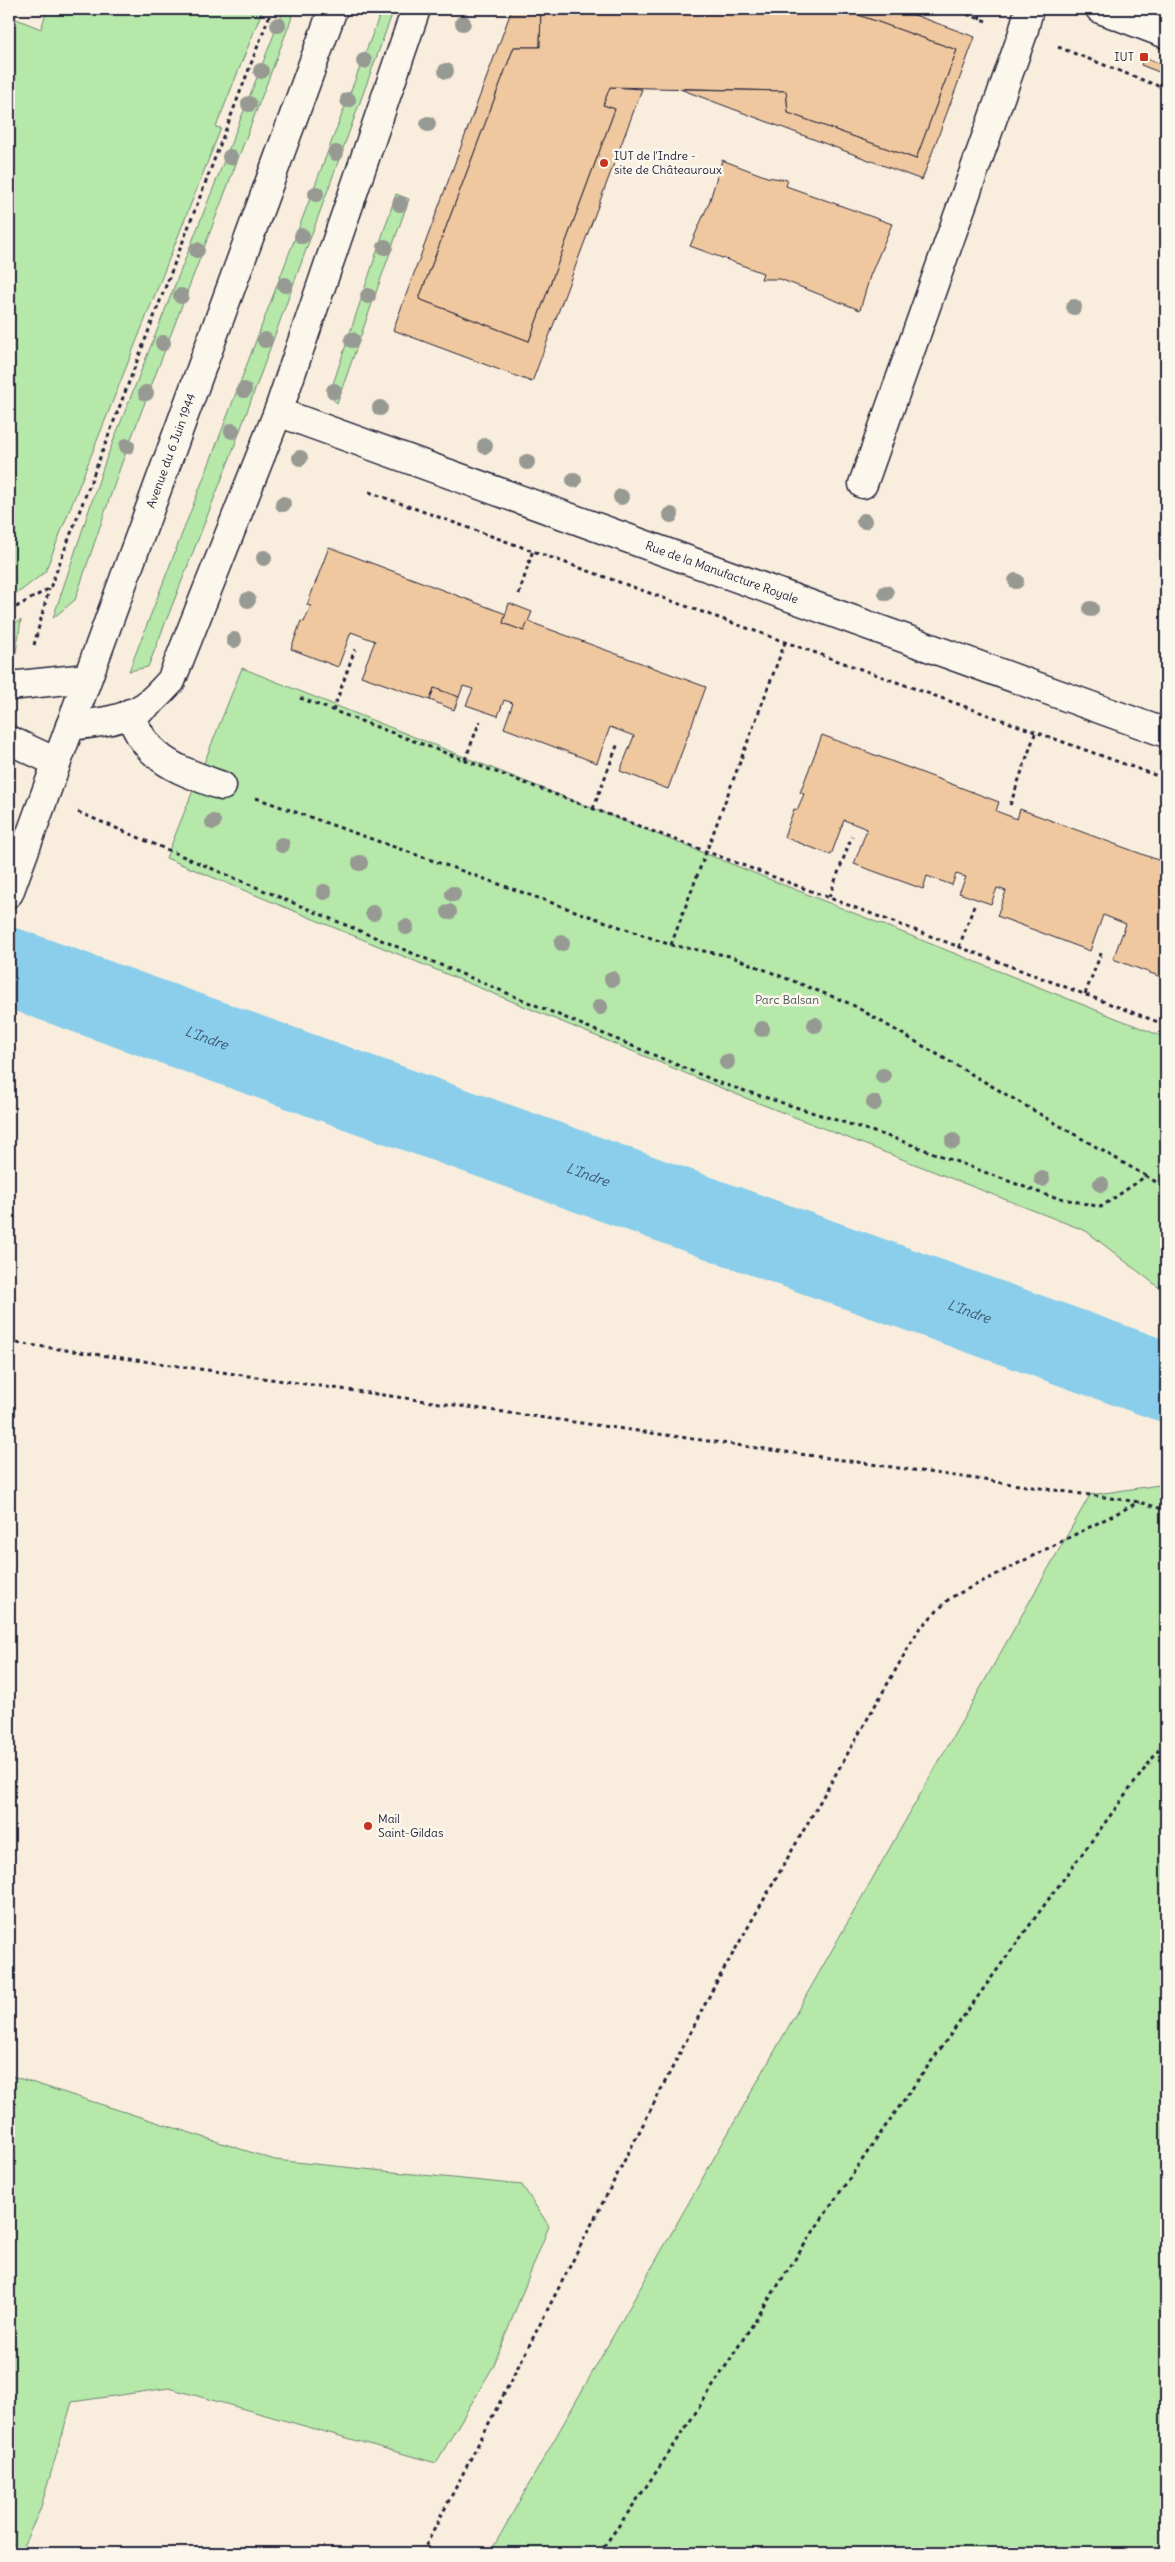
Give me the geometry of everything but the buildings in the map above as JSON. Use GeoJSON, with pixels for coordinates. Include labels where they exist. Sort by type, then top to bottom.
{"type":"FeatureCollection","features":[{"type":"Feature","properties":{"kind":"street","name":"Avenue du 6 Juin 1944"},"geometry":{"type":"LineString","coordinates":[[9,893],[333,9]]}},
{"type":"Feature","properties":{"kind":"street"},"geometry":{"type":"LineString","coordinates":[[70,726],[110,722],[145,706],[171,682],[278,412],[416,9]]}},
{"type":"Feature","properties":{"kind":"street"},"geometry":{"type":"LineString","coordinates":[[863,484],[1023,33],[1029,9]]}},
{"type":"Feature","properties":{"kind":"street"},"geometry":{"type":"LineString","coordinates":[[1100,9],[1166,34]]}},
{"type":"Feature","properties":{"kind":"street","name":"Rue de la Manufacture Royale"},"geometry":{"type":"LineString","coordinates":[[278,412],[1166,733]]}},
{"type":"Feature","properties":{"kind":"street"},"geometry":{"type":"LineString","coordinates":[[16,685],[87,678]]}},
{"type":"Feature","properties":{"kind":"street"},"geometry":{"type":"LineString","coordinates":[[130,713],[145,743],[155,755],[170,766],[222,786]]}},
{"type":"Feature","properties":{"kind":"street"},"geometry":{"type":"LineString","coordinates":[[9,740],[56,762]]}},
{"type":"Feature","properties":{"kind":"path"},"geometry":{"type":"LineString","coordinates":[[16,685],[50,588],[272,9]]}},
{"type":"Feature","properties":{"kind":"path"},"geometry":{"type":"LineString","coordinates":[[978,19],[982,9]]}},
{"type":"Feature","properties":{"kind":"path"},"geometry":{"type":"LineString","coordinates":[[369,492],[786,640],[1166,779]]}},
{"type":"Feature","properties":{"kind":"path"},"geometry":{"type":"LineString","coordinates":[[519,594],[533,550]]}},
{"type":"Feature","properties":{"kind":"path"},"geometry":{"type":"LineString","coordinates":[[9,611],[50,588]]}},
{"type":"Feature","properties":{"kind":"path"},"geometry":{"type":"LineString","coordinates":[[671,945],[705,850],[786,640]]}},
{"type":"Feature","properties":{"kind":"path"},"geometry":{"type":"LineString","coordinates":[[333,710],[356,649]]}},
{"type":"Feature","properties":{"kind":"path"},"geometry":{"type":"LineString","coordinates":[[300,698],[1166,1025]]}},
{"type":"Feature","properties":{"kind":"path"},"geometry":{"type":"LineString","coordinates":[[465,760],[480,721]]}},
{"type":"Feature","properties":{"kind":"path"},"geometry":{"type":"LineString","coordinates":[[1010,805],[1036,731]]}},
{"type":"Feature","properties":{"kind":"path"},"geometry":{"type":"LineString","coordinates":[[594,808],[618,743]]}},
{"type":"Feature","properties":{"kind":"path"},"geometry":{"type":"LineString","coordinates":[[222,786],[671,945],[730,956],[851,1004],[1166,1188]]}},
{"type":"Feature","properties":{"kind":"path"},"geometry":{"type":"LineString","coordinates":[[100,822],[720,1084],[896,1139],[1046,1195],[1101,1207],[1146,1176]]}},
{"type":"Feature","properties":{"kind":"path"},"geometry":{"type":"LineString","coordinates":[[829,897],[852,836]]}},
{"type":"Feature","properties":{"kind":"path"},"geometry":{"type":"LineString","coordinates":[[959,947],[974,906]]}},
{"type":"Feature","properties":{"kind":"path"},"geometry":{"type":"LineString","coordinates":[[1085,994],[1102,951]]}},
{"type":"Feature","properties":{"kind":"path"},"geometry":{"type":"LineString","coordinates":[[9,1342],[1138,1502],[1166,1510]]}},
{"type":"Feature","properties":{"kind":"path"},"geometry":{"type":"LineString","coordinates":[[422,2553],[716,1983],[919,1629],[950,1598],[1138,1502]]}},
{"type":"Feature","properties":{"kind":"path"},"geometry":{"type":"LineString","coordinates":[[600,2553],[643,2494],[817,2226],[948,2034],[1166,1740]]}},
{"type":"Feature","properties":{"kind":"green space"},"geometry":{"type":"Polygon","coordinates":[[[47,9],[263,9],[216,127],[221,128],[45,572],[22,590],[9,597],[9,16],[41,29],[47,9]]]}},
{"type":"Feature","properties":{"kind":"green space"},"geometry":{"type":"Polygon","coordinates":[[[284,9],[293,9],[291,20],[121,465],[75,600],[53,618],[105,462],[284,9]]]}},
{"type":"Feature","properties":{"kind":"green space"},"geometry":{"type":"Polygon","coordinates":[[[382,9],[394,9],[230,458],[148,667],[129,671],[214,451],[382,9]]]}},
{"type":"Feature","properties":{"kind":"green space"},"geometry":{"type":"Polygon","coordinates":[[[396,194],[409,199],[337,403],[329,396],[396,194]]]}},
{"type":"Feature","properties":{"kind":"green space"},"geometry":{"type":"Polygon","coordinates":[[[21,620],[14,665],[9,667],[9,626],[21,620]]]}},
{"type":"Feature","properties":{"kind":"green space","name":"Parc Balsan"},"geometry":{"type":"Polygon","coordinates":[[[242,668],[1166,1038],[1166,1293],[1086,1231],[743,1097],[166,858],[242,668]]]}},
{"type":"Feature","properties":{"kind":"green space"},"geometry":{"type":"Polygon","coordinates":[[[1166,1484],[1166,2553],[490,2553],[1090,1495],[1166,1484]]]}},
{"type":"Feature","properties":{"kind":"green space"},"geometry":{"type":"Polygon","coordinates":[[[9,2075],[275,2160],[522,2185],[549,2226],[493,2367],[436,2463],[169,2388],[72,2402],[40,2510],[20,2553],[9,2553],[9,2075]]]}},
{"type":"Feature","properties":{"kind":"waterway","name":"L'Indre"},"geometry":{"type":"LineString","coordinates":[[9,967],[1166,1382]]}},
{"type":"Feature","properties":{"kind":"place","name":"IUT"},"geometry":{"type":"Point","coordinates":[1144,57]}},
{"type":"Feature","properties":{"kind":"place","name":"IUT de l'Indre - site de Châteauroux"},"geometry":{"type":"Point","coordinates":[604,163]}},
{"type":"Feature","properties":{"kind":"place","name":"Mail Saint-Gildas"},"geometry":{"type":"Point","coordinates":[368,1826]}}]}
